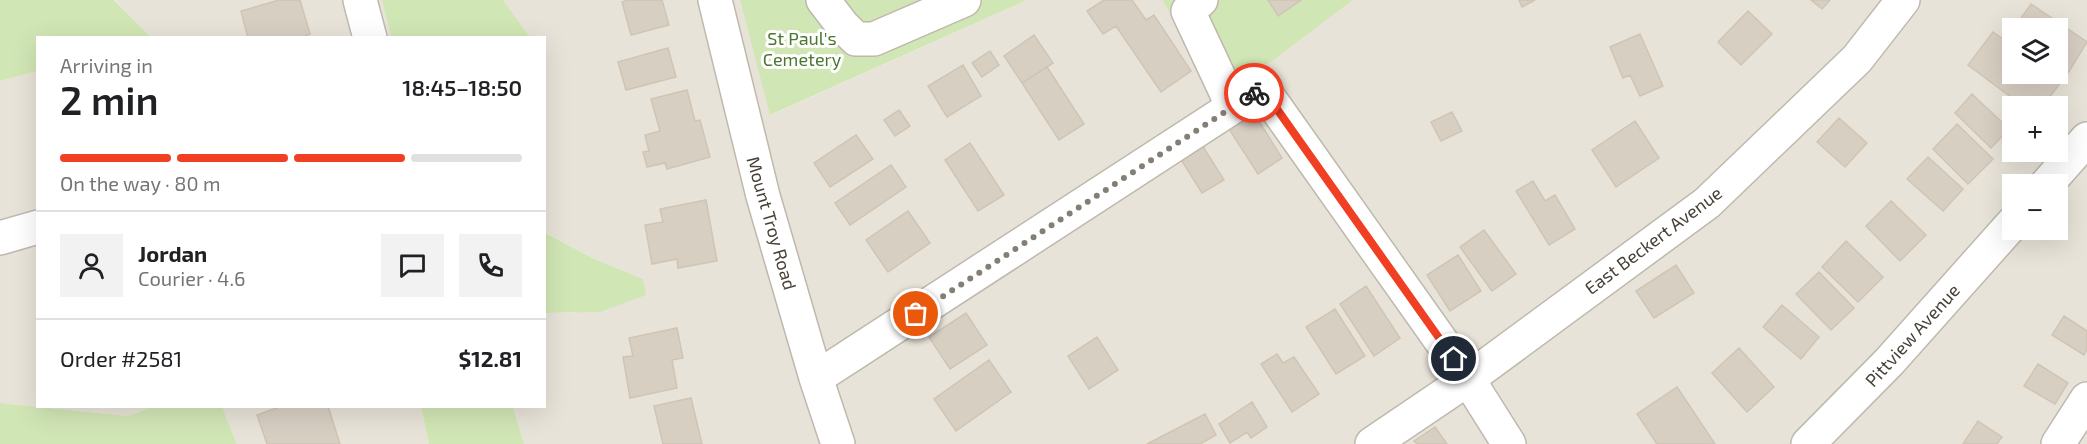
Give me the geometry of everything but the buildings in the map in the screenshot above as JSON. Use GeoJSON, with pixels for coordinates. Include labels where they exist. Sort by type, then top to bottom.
{"type":"FeatureCollection","features":[{"type":"Feature","properties":{"kind":"street"},"geometry":{"type":"LineString","coordinates":[[360,0],[369,36]]}},
{"type":"Feature","properties":{"kind":"street","name":"Mount Troy Road"},"geometry":{"type":"LineString","coordinates":[[715,0],[763,195],[816,378],[838,444]]}},
{"type":"Feature","properties":{"kind":"street"},"geometry":{"type":"LineString","coordinates":[[824,0],[843,26],[856,39],[874,39],[964,0]]}},
{"type":"Feature","properties":{"kind":"street"},"geometry":{"type":"LineString","coordinates":[[1201,0],[1188,11],[1233,106]]}},
{"type":"Feature","properties":{"kind":"street","name":"East Beckert Avenue"},"geometry":{"type":"LineString","coordinates":[[1372,444],[1467,379],[1707,203],[1857,59],[1903,0]]}},
{"type":"Feature","properties":{"kind":"street"},"geometry":{"type":"LineString","coordinates":[[816,378],[1262,88],[1467,379],[1509,444]]}},
{"type":"Feature","properties":{"kind":"street"},"geometry":{"type":"LineString","coordinates":[[2056,174],[2087,139]]}},
{"type":"Feature","properties":{"kind":"street"},"geometry":{"type":"LineString","coordinates":[[0,238],[36,228]]}},
{"type":"Feature","properties":{"kind":"street","name":"Pittview Avenue"},"geometry":{"type":"LineString","coordinates":[[1808,444],[1889,362],[2002,235]]}},
{"type":"Feature","properties":{"kind":"street"},"geometry":{"type":"LineString","coordinates":[[2058,444],[2087,399]]}},
{"type":"Feature","properties":{"kind":"shaded area"},"geometry":{"type":"Polygon","coordinates":[[[115,0],[382,0],[391,36],[150,36],[115,0]]]}},
{"type":"Feature","properties":{"kind":"shaded area"},"geometry":{"type":"Polygon","coordinates":[[[503,0],[740,0],[771,115],[1027,0],[1162,0],[1215,88],[1271,62],[1353,0],[2087,0],[2087,444],[524,444],[513,408],[546,408],[546,313],[575,313],[643,279],[592,258],[546,233],[546,36],[529,36],[503,0]]]}},
{"type":"Feature","properties":{"kind":"shaded area"},"geometry":{"type":"Polygon","coordinates":[[[36,71],[36,407],[0,403],[0,81],[36,71]]]}},
{"type":"Feature","properties":{"kind":"shaded area"},"geometry":{"type":"Polygon","coordinates":[[[49,408],[149,408],[128,416],[49,408]]]}},
{"type":"Feature","properties":{"kind":"shaded area"},"geometry":{"type":"Polygon","coordinates":[[[222,408],[421,408],[429,444],[237,444],[222,408]]]}},
{"type":"Feature","properties":{"kind":"green space"},"geometry":{"type":"Polygon","coordinates":[[[0,0],[114,0],[150,36],[36,36],[36,71],[0,81],[0,0]]]}},
{"type":"Feature","properties":{"kind":"green space"},"geometry":{"type":"Polygon","coordinates":[[[382,0],[503,0],[529,36],[391,36],[382,0]]]}},
{"type":"Feature","properties":{"kind":"green space","name":"St Paul's Cemetery"},"geometry":{"type":"Polygon","coordinates":[[[740,0],[1027,0],[770,115],[740,0]]]}},
{"type":"Feature","properties":{"kind":"green space"},"geometry":{"type":"Polygon","coordinates":[[[1162,0],[1353,0],[1271,62],[1215,88],[1162,0]]]}},
{"type":"Feature","properties":{"kind":"green space"},"geometry":{"type":"Polygon","coordinates":[[[546,233],[592,258],[643,279],[646,295],[600,312],[546,313],[546,233]]]}},
{"type":"Feature","properties":{"kind":"green space"},"geometry":{"type":"Polygon","coordinates":[[[0,403],[128,416],[149,408],[222,408],[237,444],[0,444],[0,403]]]}},
{"type":"Feature","properties":{"kind":"green space"},"geometry":{"type":"Polygon","coordinates":[[[421,408],[513,408],[524,444],[429,444],[421,408]]]}},
{"type":"Feature","properties":{"kind":"way so far"},"geometry":{"type":"LineString","coordinates":[[916,314],[1254,93]]}},
{"type":"Feature","properties":{"kind":"route"},"geometry":{"type":"LineString","coordinates":[[1254,93],[1262,88],[1454,359]]}}]}
